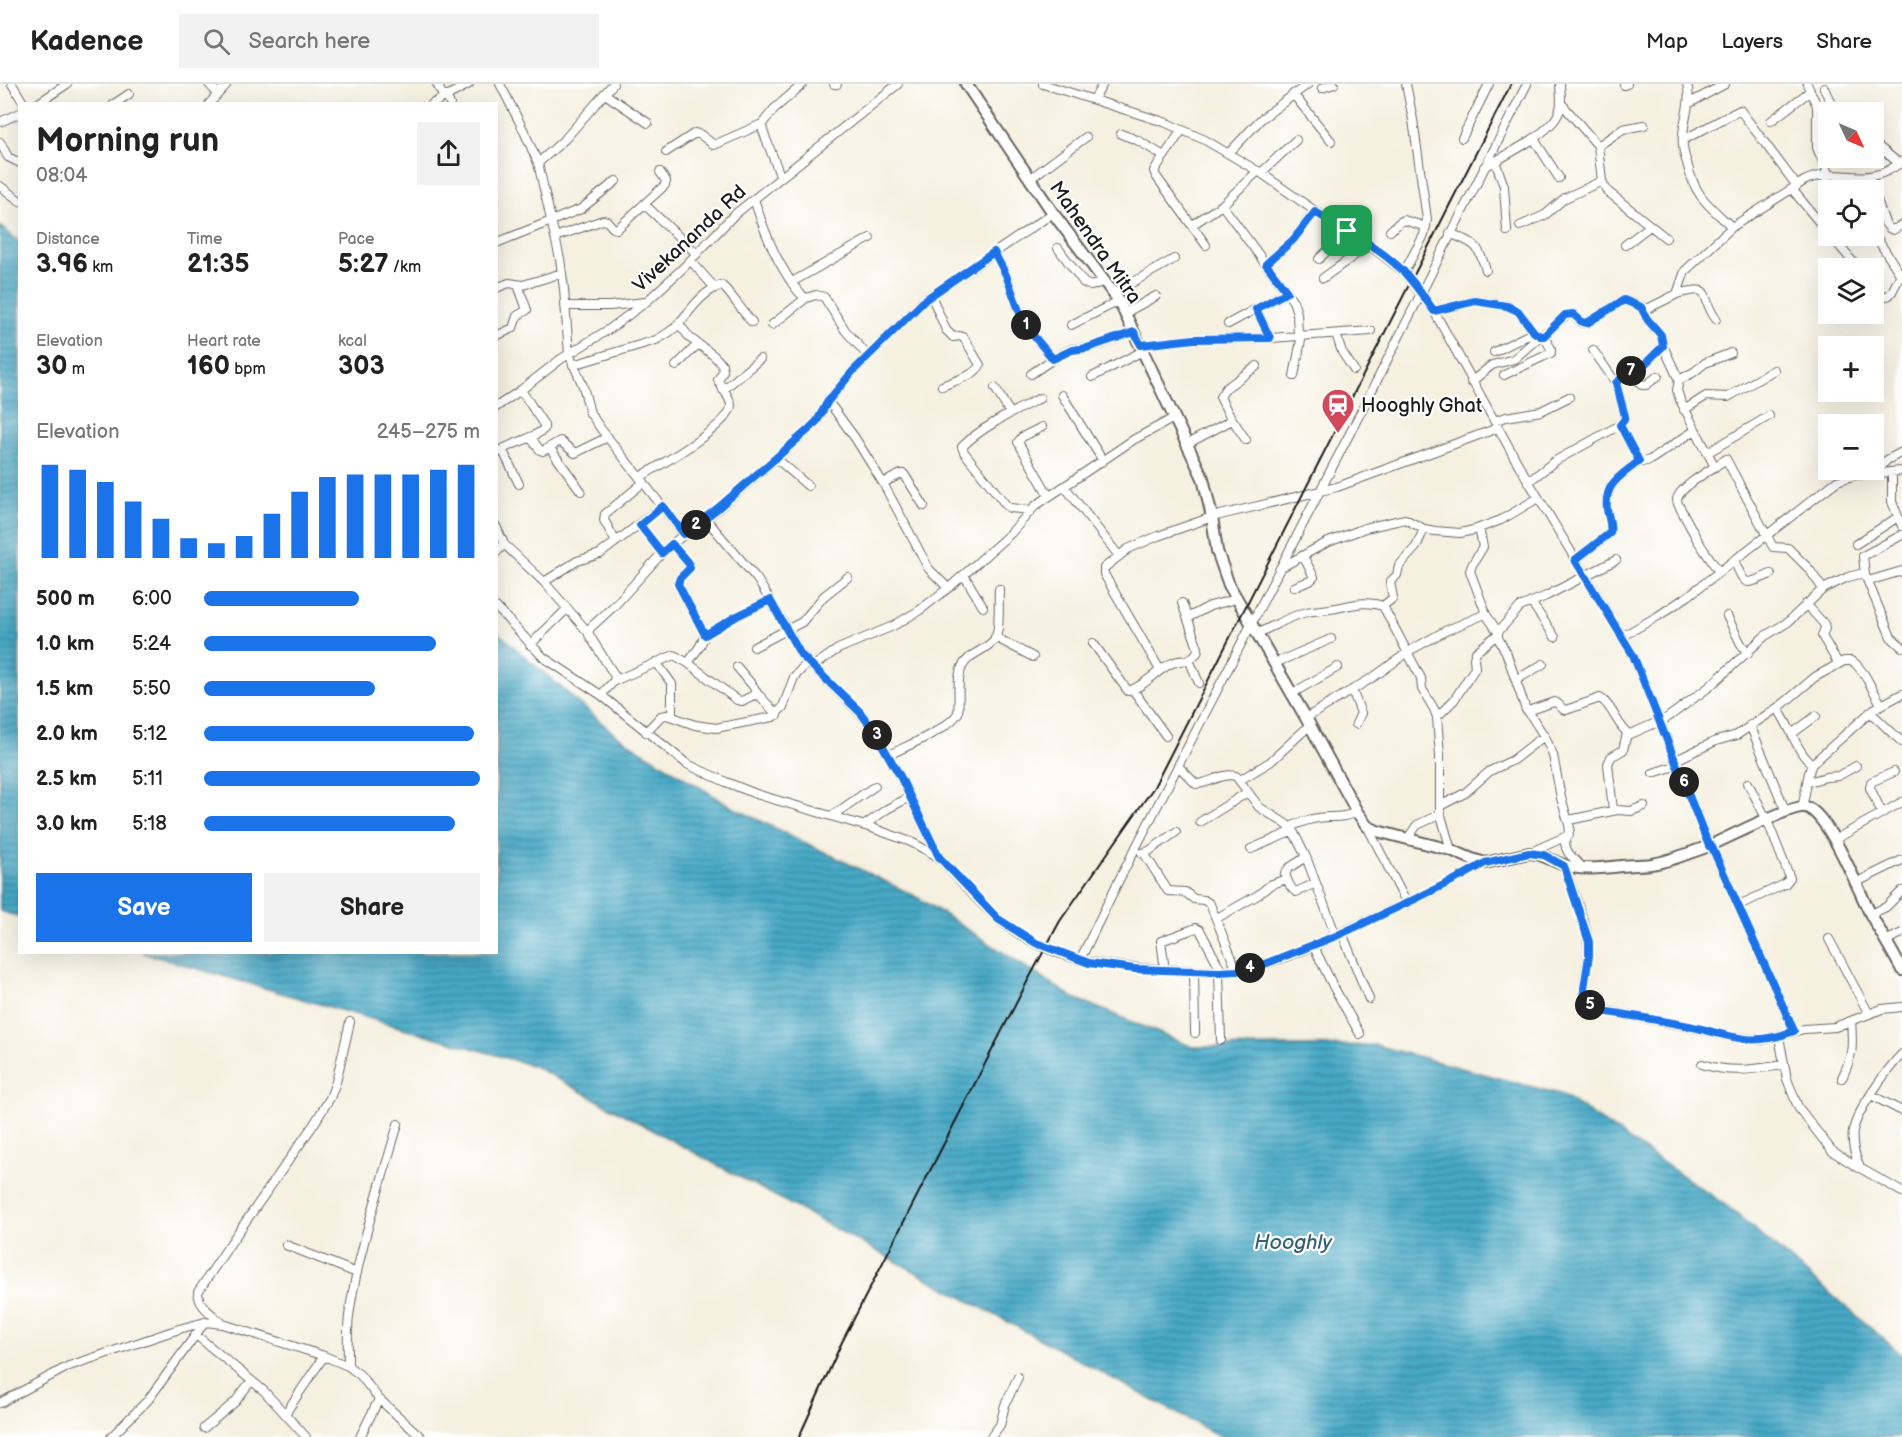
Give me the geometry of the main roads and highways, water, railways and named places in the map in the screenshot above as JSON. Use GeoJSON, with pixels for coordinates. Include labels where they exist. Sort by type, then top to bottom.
{"type":"FeatureCollection","features":[{"type":"Feature","properties":{"kind":"main road","name":"Mahendra Mitra"},"geometry":{"type":"LineString","coordinates":[[966,84],[1053,213],[1105,281],[1125,313],[1203,478],[1217,551],[1236,599],[1252,622],[1357,812],[1367,826],[1377,831],[1451,850],[1485,863],[1529,853],[1544,855],[1564,866],[1584,869],[1657,863],[1710,845],[1786,812],[1807,807],[1834,840],[1870,914],[1902,970]]}},
{"type":"Feature","properties":{"kind":"water"},"geometry":{"type":"Polygon","coordinates":[[[0,226],[18,240],[18,917],[0,911],[0,226]]]}},
{"type":"Feature","properties":{"kind":"water","name":"Hooghly"},"geometry":{"type":"Polygon","coordinates":[[[498,633],[616,735],[732,807],[917,897],[1072,997],[1193,1047],[1375,1045],[1563,1095],[1727,1206],[1899,1352],[1902,1356],[1902,1437],[1221,1437],[534,1066],[146,954],[498,954],[498,633]]]}},
{"type":"Feature","properties":{"kind":"railway"},"geometry":{"type":"LineString","coordinates":[[799,1437],[842,1342],[1060,921],[1154,787],[1511,84]]}},
{"type":"Feature","properties":{"kind":"place","name":"Hooghly Ghat"},"geometry":{"type":"Point","coordinates":[1338,434]}}]}
